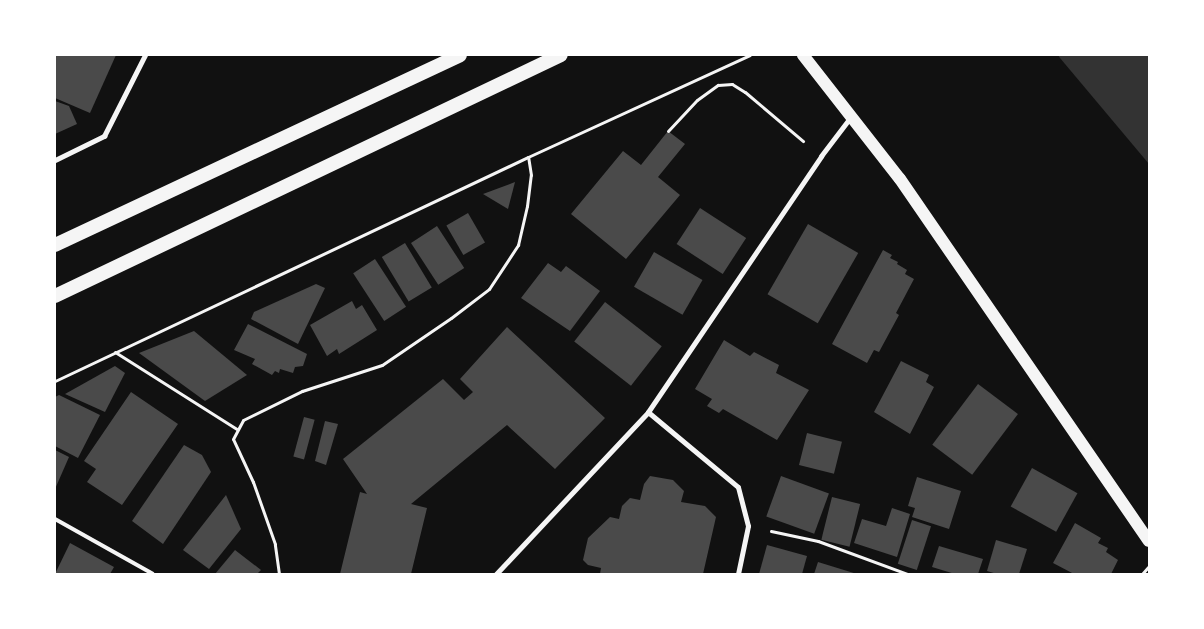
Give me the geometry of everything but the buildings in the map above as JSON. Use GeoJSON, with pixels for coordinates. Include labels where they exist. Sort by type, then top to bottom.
{"type":"FeatureCollection","features":[{"type":"Feature","properties":{"kind":"highway"},"geometry":{"type":"LineString","coordinates":[[55,245],[460,55]]}},
{"type":"Feature","properties":{"kind":"highway"},"geometry":{"type":"LineString","coordinates":[[55,296],[561,55]]}},
{"type":"Feature","properties":{"kind":"main road"},"geometry":{"type":"LineString","coordinates":[[803,55],[900,179],[1149,542]]}},
{"type":"Feature","properties":{"kind":"street"},"geometry":{"type":"LineString","coordinates":[[55,160],[104,136],[145,55]]}},
{"type":"Feature","properties":{"kind":"street"},"geometry":{"type":"LineString","coordinates":[[496,574],[648,412],[820,156],[852,116]]}},
{"type":"Feature","properties":{"kind":"street"},"geometry":{"type":"LineString","coordinates":[[648,412],[738,487],[748,526],[738,574]]}},
{"type":"Feature","properties":{"kind":"lane"},"geometry":{"type":"LineString","coordinates":[[55,518],[153,574]]}},
{"type":"Feature","properties":{"kind":"path"},"geometry":{"type":"LineString","coordinates":[[55,382],[528,157],[750,55]]}},
{"type":"Feature","properties":{"kind":"path"},"geometry":{"type":"LineString","coordinates":[[668,131],[697,100],[718,85],[732,84],[745,92],[820,156]]}},
{"type":"Feature","properties":{"kind":"path"},"geometry":{"type":"LineString","coordinates":[[279,574],[275,544],[269,526],[253,482],[233,439],[237,429],[243,420],[302,391],[382,365],[451,318],[489,289],[518,245],[530,182],[528,157]]}},
{"type":"Feature","properties":{"kind":"path"},"geometry":{"type":"LineString","coordinates":[[115,352],[237,429]]}},
{"type":"Feature","properties":{"kind":"path"},"geometry":{"type":"LineString","coordinates":[[748,526],[818,541],[907,574]]}},
{"type":"Feature","properties":{"kind":"path"},"geometry":{"type":"LineString","coordinates":[[1142,574],[1149,566]]}},
{"type":"Feature","properties":{"kind":"shaded area"},"geometry":{"type":"Polygon","coordinates":[[[1058,55],[1149,55],[1149,164],[1060,58],[1058,55]]]}}]}
